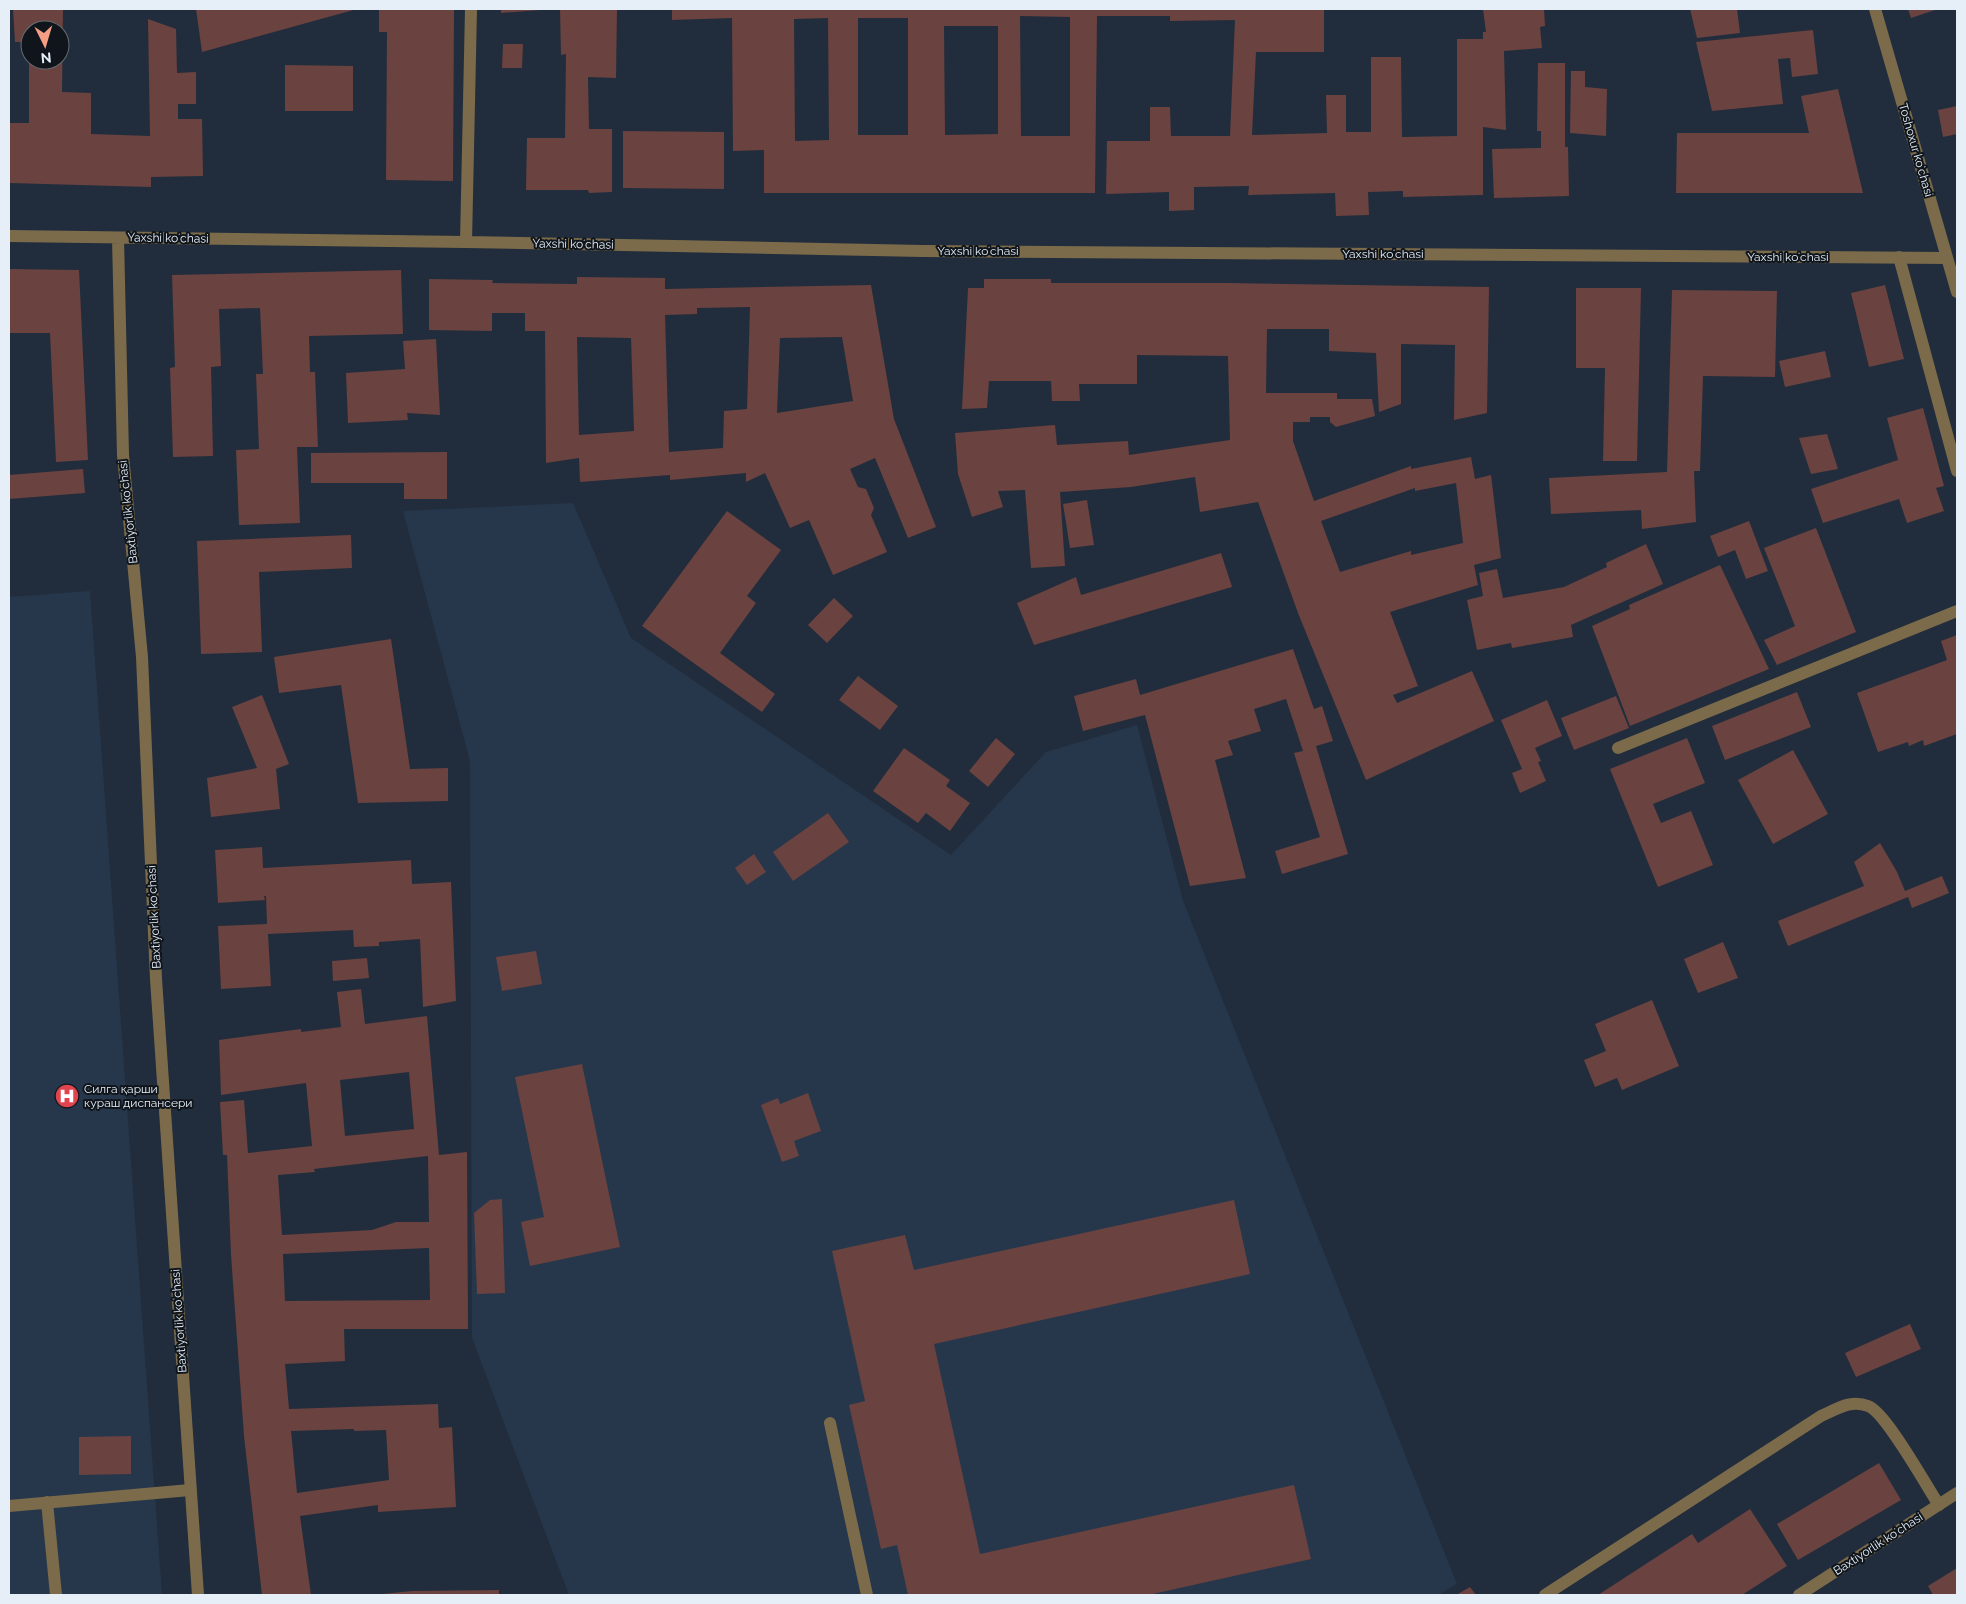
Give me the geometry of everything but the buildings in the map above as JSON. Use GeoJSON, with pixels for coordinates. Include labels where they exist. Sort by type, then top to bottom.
{"type":"FeatureCollection","features":[{"type":"Feature","properties":{"kind":"street"},"geometry":{"type":"LineString","coordinates":[[466,242],[471,9]]}},
{"type":"Feature","properties":{"kind":"street","name":"Toshoxur koʻchasi"},"geometry":{"type":"LineString","coordinates":[[1874,9],[1957,292]]}},
{"type":"Feature","properties":{"kind":"street","name":"Yaxshi koʻchasi"},"geometry":{"type":"LineString","coordinates":[[9,236],[923,251],[1947,258]]}},
{"type":"Feature","properties":{"kind":"street","name":"Baxtiyorlik koʻchasi"},"geometry":{"type":"LineString","coordinates":[[118,238],[122,455],[142,657],[156,979],[198,1595]]}},
{"type":"Feature","properties":{"kind":"street"},"geometry":{"type":"LineString","coordinates":[[1899,257],[1957,471]]}},
{"type":"Feature","properties":{"kind":"street"},"geometry":{"type":"LineString","coordinates":[[1618,748],[1957,611]]}},
{"type":"Feature","properties":{"kind":"street"},"geometry":{"type":"LineString","coordinates":[[1545,1595],[1822,1416],[1850,1403],[1870,1406],[1883,1418],[1939,1505]]}},
{"type":"Feature","properties":{"kind":"street"},"geometry":{"type":"LineString","coordinates":[[830,1423],[867,1595]]}},
{"type":"Feature","properties":{"kind":"street"},"geometry":{"type":"LineString","coordinates":[[9,1506],[190,1490]]}},
{"type":"Feature","properties":{"kind":"street","name":"Baxtiyorlik koʻchasi"},"geometry":{"type":"LineString","coordinates":[[1799,1595],[1957,1493]]}},
{"type":"Feature","properties":{"kind":"street"},"geometry":{"type":"LineString","coordinates":[[47,1502],[56,1595]]}},
{"type":"Feature","properties":{"kind":"shaded area"},"geometry":{"type":"Polygon","coordinates":[[[573,503],[631,638],[951,855],[1046,752],[1137,725],[1183,901],[1457,1584],[1438,1595],[569,1595],[472,1338],[470,761],[403,511],[573,503]]]}},
{"type":"Feature","properties":{"kind":"shaded area","name":"Силга қарши кураш диспансери"},"geometry":{"type":"Polygon","coordinates":[[[90,591],[162,1595],[9,1595],[9,597],[90,591]]]}},
{"type":"Feature","properties":{"kind":"place","name":"Силга қарши кураш диспансери"},"geometry":{"type":"Point","coordinates":[67,1096]}}]}
